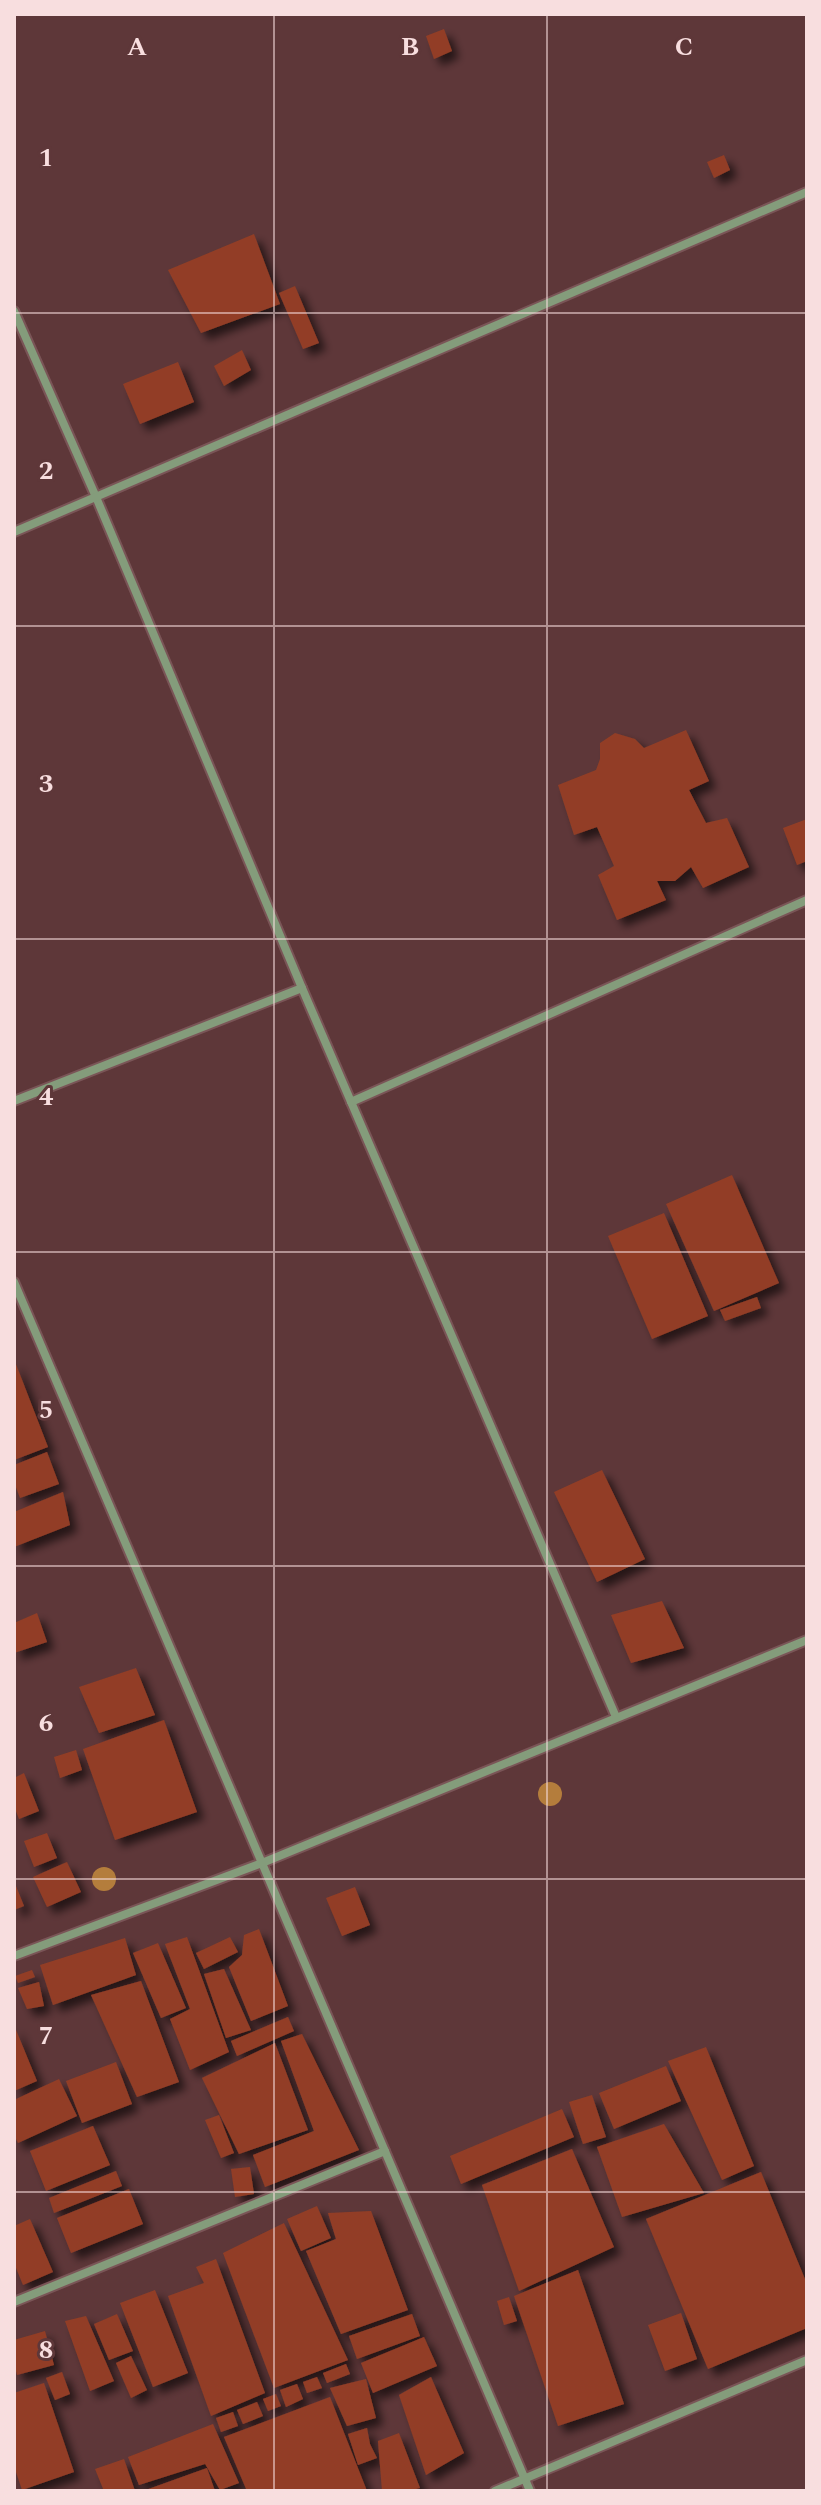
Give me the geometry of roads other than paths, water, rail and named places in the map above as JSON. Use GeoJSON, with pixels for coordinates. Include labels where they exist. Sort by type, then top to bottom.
{"type":"FeatureCollection","features":[{"type":"Feature","properties":{"kind":"street"},"geometry":{"type":"LineString","coordinates":[[14,532],[807,192]]}},
{"type":"Feature","properties":{"kind":"street"},"geometry":{"type":"LineString","coordinates":[[14,311],[616,1717]]}},
{"type":"Feature","properties":{"kind":"street"},"geometry":{"type":"LineString","coordinates":[[351,1102],[807,900]]}},
{"type":"Feature","properties":{"kind":"street"},"geometry":{"type":"LineString","coordinates":[[14,1101],[302,988]]}},
{"type":"Feature","properties":{"kind":"street"},"geometry":{"type":"LineString","coordinates":[[14,1282],[530,2491]]}},
{"type":"Feature","properties":{"kind":"street"},"geometry":{"type":"LineString","coordinates":[[14,1956],[262,1863],[807,1640]]}},
{"type":"Feature","properties":{"kind":"street"},"geometry":{"type":"LineString","coordinates":[[14,2302],[385,2151]]}},
{"type":"Feature","properties":{"kind":"street"},"geometry":{"type":"LineString","coordinates":[[495,2491],[807,2360]]}}]}
